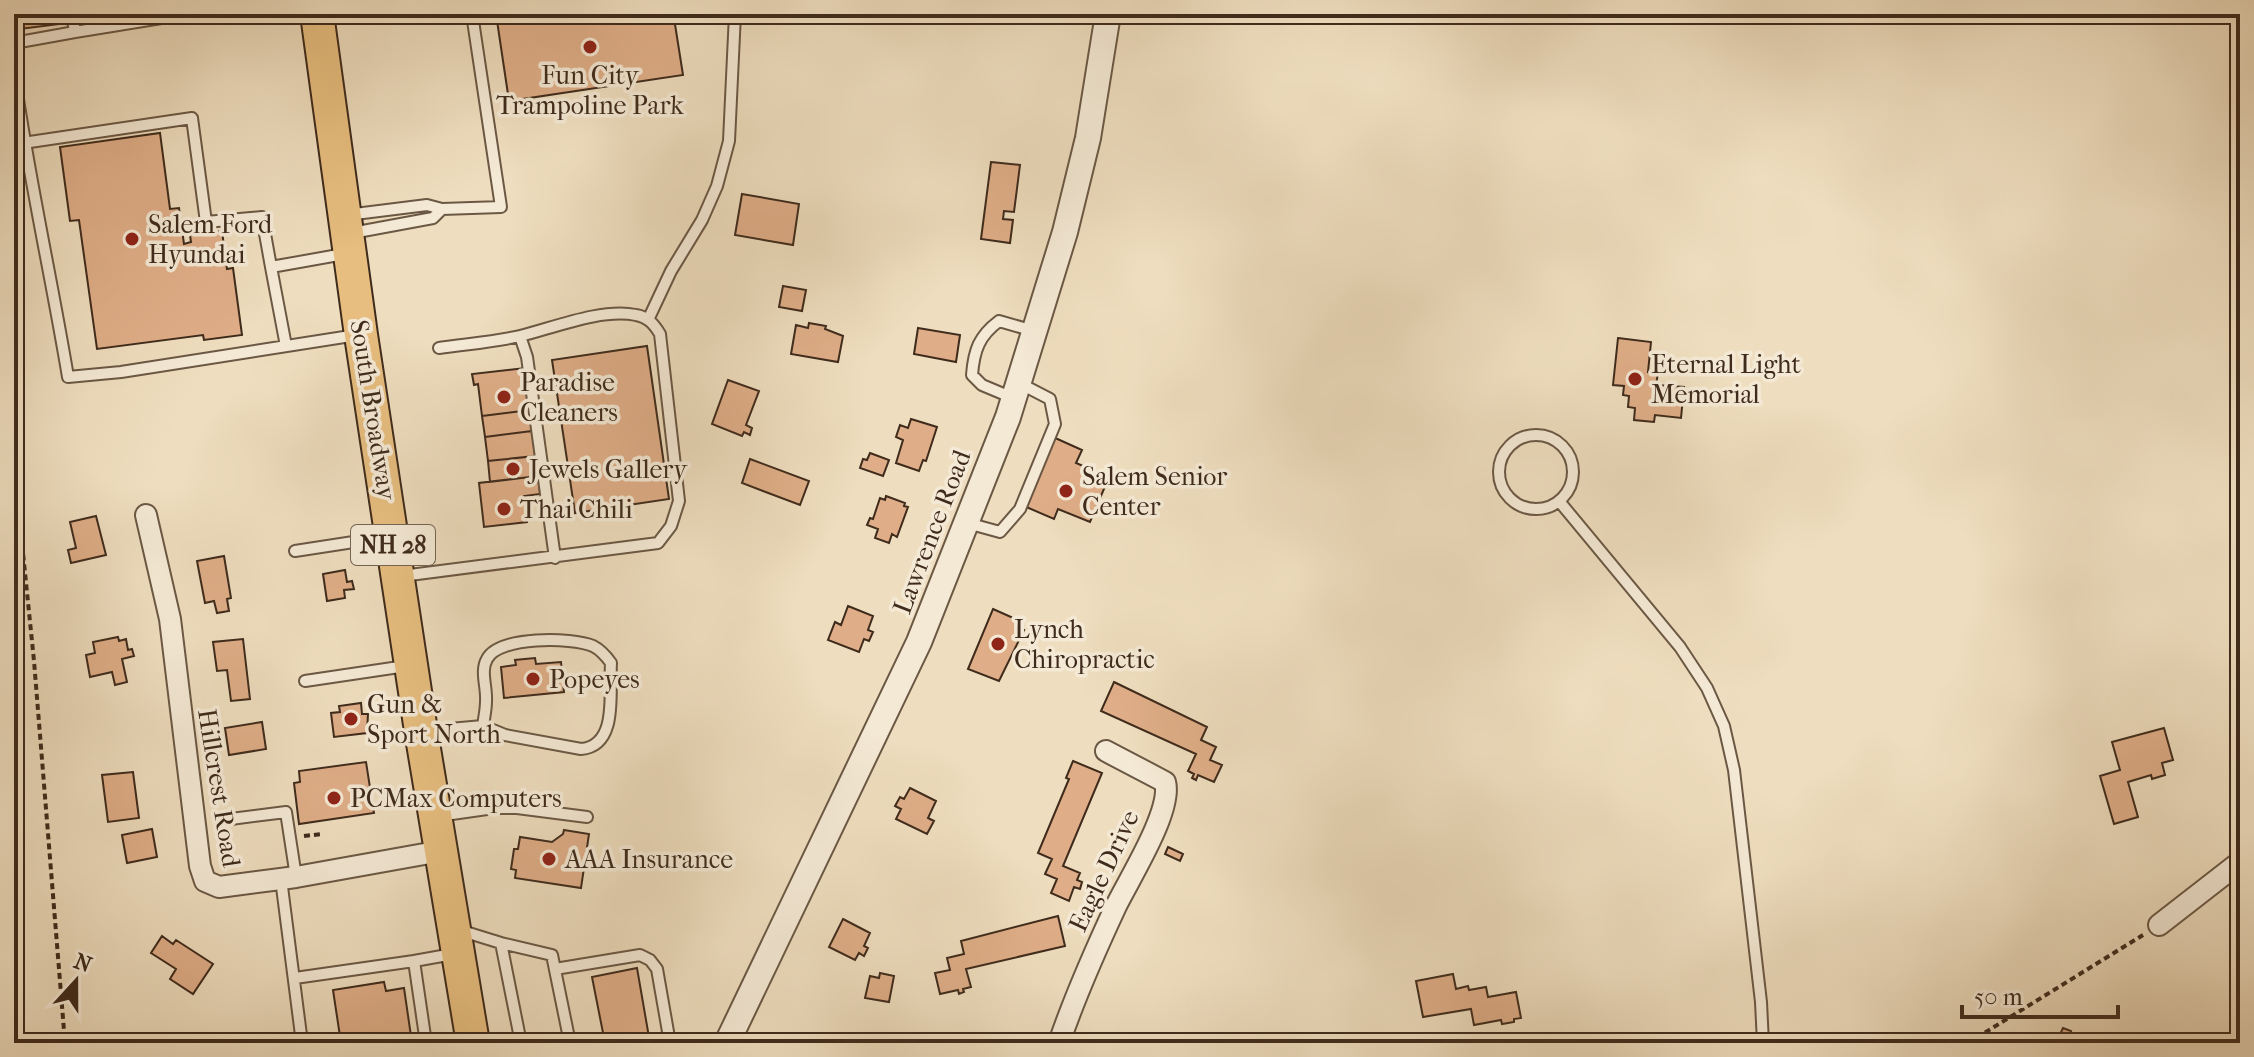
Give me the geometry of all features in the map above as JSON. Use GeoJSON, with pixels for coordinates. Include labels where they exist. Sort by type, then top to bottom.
{"type":"FeatureCollection","features":[{"type":"Feature","properties":{"kind":"main road","name":"South Broadway"},"geometry":{"type":"LineString","coordinates":[[317,14],[361,335],[421,731],[473,1043]]}},
{"type":"Feature","properties":{"kind":"street","name":"Lawrence Road"},"geometry":{"type":"LineString","coordinates":[[727,1043],[907,669],[1017,391],[1065,232],[1088,138],[1108,14]]}},
{"type":"Feature","properties":{"kind":"street","name":"Hillcrest Road"},"geometry":{"type":"LineString","coordinates":[[146,515],[170,619],[200,866],[205,881],[219,887],[441,851]]}},
{"type":"Feature","properties":{"kind":"street","name":"Eagle Drive"},"geometry":{"type":"LineString","coordinates":[[1059,1043],[1072,1004],[1110,920],[1152,839],[1168,791],[1165,782],[1106,751]]}},
{"type":"Feature","properties":{"kind":"street"},"geometry":{"type":"LineString","coordinates":[[2159,925],[2240,862]]}},
{"type":"Feature","properties":{"kind":"lane"},"geometry":{"type":"LineString","coordinates":[[72,14],[75,32]]}},
{"type":"Feature","properties":{"kind":"lane"},"geometry":{"type":"LineString","coordinates":[[14,43],[186,14]]}},
{"type":"Feature","properties":{"kind":"lane"},"geometry":{"type":"LineString","coordinates":[[271,267],[347,234],[427,205],[442,209],[501,207],[472,14]]}},
{"type":"Feature","properties":{"kind":"lane"},"geometry":{"type":"LineString","coordinates":[[648,320],[717,186],[729,141],[735,14]]}},
{"type":"Feature","properties":{"kind":"lane"},"geometry":{"type":"LineString","coordinates":[[14,72],[23,143],[48,259],[68,377],[121,372],[361,335]]}},
{"type":"Feature","properties":{"kind":"lane"},"geometry":{"type":"LineString","coordinates":[[23,143],[192,118],[206,222],[262,217],[286,346]]}},
{"type":"Feature","properties":{"kind":"lane"},"geometry":{"type":"LineString","coordinates":[[347,234],[433,218],[442,209]]}},
{"type":"Feature","properties":{"kind":"lane"},"geometry":{"type":"LineString","coordinates":[[398,577],[658,543],[671,526],[679,490],[660,334],[648,320],[627,314],[585,318],[520,336],[439,348]]}},
{"type":"Feature","properties":{"kind":"lane"},"geometry":{"type":"LineString","coordinates":[[967,523],[1000,532],[1020,509],[1055,424],[1050,399],[982,385],[972,375],[973,353],[984,332],[999,321],[1036,332]]}},
{"type":"Feature","properties":{"kind":"lane"},"geometry":{"type":"LineString","coordinates":[[520,336],[527,357],[555,558]]}},
{"type":"Feature","properties":{"kind":"lane"},"geometry":{"type":"LineString","coordinates":[[1536,436],[1559,443],[1567,452],[1573,475],[1570,487],[1559,501],[1543,509],[1531,509],[1510,498],[1500,476],[1505,453],[1513,444],[1536,436]]}},
{"type":"Feature","properties":{"kind":"lane"},"geometry":{"type":"LineString","coordinates":[[1559,501],[1680,647],[1707,688],[1724,726],[1734,770],[1763,1043]]}},
{"type":"Feature","properties":{"kind":"lane"},"geometry":{"type":"LineString","coordinates":[[295,551],[392,536]]}},
{"type":"Feature","properties":{"kind":"lane"},"geometry":{"type":"LineString","coordinates":[[421,731],[483,726],[505,735],[581,749],[593,748],[608,729],[611,663],[605,654],[592,646],[570,641],[507,644],[495,649],[483,667],[486,701],[483,726]]}},
{"type":"Feature","properties":{"kind":"lane"},"geometry":{"type":"LineString","coordinates":[[305,681],[412,665]]}},
{"type":"Feature","properties":{"kind":"lane"},"geometry":{"type":"LineString","coordinates":[[436,817],[505,808],[587,817]]}},
{"type":"Feature","properties":{"kind":"lane"},"geometry":{"type":"LineString","coordinates":[[223,820],[286,812],[288,878],[302,1043]]}},
{"type":"Feature","properties":{"kind":"lane"},"geometry":{"type":"LineString","coordinates":[[295,978],[414,961],[457,941],[501,943],[552,955],[555,969],[552,985],[569,1039]]}},
{"type":"Feature","properties":{"kind":"lane"},"geometry":{"type":"LineString","coordinates":[[501,943],[516,992],[521,1043]]}},
{"type":"Feature","properties":{"kind":"lane"},"geometry":{"type":"LineString","coordinates":[[555,969],[640,955],[650,960],[657,969],[670,1043]]}},
{"type":"Feature","properties":{"kind":"lane"},"geometry":{"type":"LineString","coordinates":[[414,961],[426,1043]]}},
{"type":"Feature","properties":{"kind":"lane"},"geometry":{"type":"LineString","coordinates":[[555,1037],[569,1039]]}},
{"type":"Feature","properties":{"kind":"path"},"geometry":{"type":"LineString","coordinates":[[14,465],[34,661],[65,1043]]}},
{"type":"Feature","properties":{"kind":"path"},"geometry":{"type":"LineString","coordinates":[[1968,1043],[2159,925]]}},
{"type":"Feature","properties":{"kind":"building"},"geometry":{"type":"Polygon","coordinates":[[[18,14],[59,14],[60,24],[20,29],[18,14]]]}},
{"type":"Feature","properties":{"kind":"building","name":"Fun City Trampoline Park"},"geometry":{"type":"Polygon","coordinates":[[[496,14],[700,15],[674,18],[683,75],[509,101],[496,14]]]}},
{"type":"Feature","properties":{"kind":"building"},"geometry":{"type":"Polygon","coordinates":[[[909,14],[951,14],[950,24],[908,19],[909,14]]]}},
{"type":"Feature","properties":{"kind":"building","name":"Salem Ford Hyundai"},"geometry":{"type":"Polygon","coordinates":[[[160,133],[170,209],[179,208],[184,244],[191,242],[190,235],[222,231],[227,269],[233,268],[242,335],[204,340],[203,335],[97,349],[79,220],[70,221],[60,147],[160,133]]]}},
{"type":"Feature","properties":{"kind":"building"},"geometry":{"type":"Polygon","coordinates":[[[991,162],[1020,165],[1014,212],[1004,211],[1003,219],[1013,220],[1010,243],[981,239],[991,162]]]}},
{"type":"Feature","properties":{"kind":"building"},"geometry":{"type":"Polygon","coordinates":[[[742,194],[799,204],[793,245],[735,235],[742,194]]]}},
{"type":"Feature","properties":{"kind":"building"},"geometry":{"type":"Polygon","coordinates":[[[783,286],[806,290],[802,311],[779,307],[783,286]]]}},
{"type":"Feature","properties":{"kind":"building"},"geometry":{"type":"Polygon","coordinates":[[[809,323],[826,326],[825,329],[843,336],[838,362],[791,354],[796,325],[808,328],[809,323]]]}},
{"type":"Feature","properties":{"kind":"building"},"geometry":{"type":"Polygon","coordinates":[[[918,328],[960,335],[956,362],[914,354],[918,328]]]}},
{"type":"Feature","properties":{"kind":"building","name":"Eternal Light Memorial"},"geometry":{"type":"Polygon","coordinates":[[[1618,338],[1651,342],[1648,372],[1658,373],[1656,385],[1684,387],[1681,418],[1655,415],[1654,422],[1634,420],[1635,408],[1628,407],[1629,396],[1623,395],[1624,386],[1613,385],[1618,338]]]}},
{"type":"Feature","properties":{"kind":"building"},"geometry":{"type":"Polygon","coordinates":[[[647,346],[669,499],[575,513],[552,360],[647,346]]]}},
{"type":"Feature","properties":{"kind":"building","name":"Paradise Cleaners"},"geometry":{"type":"Polygon","coordinates":[[[525,368],[530,410],[482,416],[478,384],[474,385],[472,374],[525,368]]]}},
{"type":"Feature","properties":{"kind":"building"},"geometry":{"type":"Polygon","coordinates":[[[728,380],[759,391],[746,425],[752,428],[750,435],[744,432],[742,436],[712,424],[728,380]]]}},
{"type":"Feature","properties":{"kind":"building"},"geometry":{"type":"Polygon","coordinates":[[[530,410],[532,431],[485,437],[482,416],[530,410]]]}},
{"type":"Feature","properties":{"kind":"building"},"geometry":{"type":"Polygon","coordinates":[[[911,419],[937,427],[926,461],[923,460],[919,471],[896,463],[903,440],[896,437],[900,425],[908,428],[911,419]]]}},
{"type":"Feature","properties":{"kind":"building"},"geometry":{"type":"Polygon","coordinates":[[[532,431],[535,456],[488,461],[485,437],[532,431]]]}},
{"type":"Feature","properties":{"kind":"building","name":"Salem Senior Center"},"geometry":{"type":"Polygon","coordinates":[[[1053,437],[1082,450],[1076,463],[1109,477],[1090,522],[1058,509],[1054,519],[1024,506],[1053,437]]]}},
{"type":"Feature","properties":{"kind":"building"},"geometry":{"type":"Polygon","coordinates":[[[870,453],[889,460],[883,476],[860,468],[863,459],[867,460],[870,453]]]}},
{"type":"Feature","properties":{"kind":"building","name":"Jewels Gallery"},"geometry":{"type":"Polygon","coordinates":[[[535,456],[538,476],[490,482],[488,461],[535,456]]]}},
{"type":"Feature","properties":{"kind":"building"},"geometry":{"type":"Polygon","coordinates":[[[750,459],[809,481],[800,505],[742,483],[750,459]]]}},
{"type":"Feature","properties":{"kind":"building","name":"Thai Chili"},"geometry":{"type":"Polygon","coordinates":[[[538,476],[540,494],[524,496],[527,522],[484,527],[479,483],[538,476]]]}},
{"type":"Feature","properties":{"kind":"building"},"geometry":{"type":"Polygon","coordinates":[[[886,496],[908,507],[897,537],[892,534],[889,543],[875,538],[878,529],[867,525],[870,518],[873,519],[880,498],[885,500],[886,496]]]}},
{"type":"Feature","properties":{"kind":"building"},"geometry":{"type":"Polygon","coordinates":[[[96,516],[106,555],[71,563],[68,550],[76,548],[70,522],[96,516]]]}},
{"type":"Feature","properties":{"kind":"building"},"geometry":{"type":"Polygon","coordinates":[[[224,556],[231,598],[227,599],[229,611],[217,613],[214,601],[205,603],[197,561],[224,556]]]}},
{"type":"Feature","properties":{"kind":"building"},"geometry":{"type":"Polygon","coordinates":[[[345,570],[347,582],[352,581],[354,589],[344,590],[345,598],[327,601],[323,574],[345,570]]]}},
{"type":"Feature","properties":{"kind":"building"},"geometry":{"type":"Polygon","coordinates":[[[848,606],[873,616],[868,630],[873,632],[869,641],[864,639],[859,652],[828,640],[835,622],[841,625],[848,606]]]}},
{"type":"Feature","properties":{"kind":"building","name":"Lynch Chiropractic"},"geometry":{"type":"Polygon","coordinates":[[[993,609],[1020,621],[1017,627],[1024,630],[999,681],[968,669],[993,609]]]}},
{"type":"Feature","properties":{"kind":"building"},"geometry":{"type":"Polygon","coordinates":[[[118,637],[119,641],[126,639],[128,650],[132,649],[134,656],[122,659],[127,682],[115,685],[112,672],[90,677],[86,655],[95,653],[93,642],[118,637]]]}},
{"type":"Feature","properties":{"kind":"building"},"geometry":{"type":"Polygon","coordinates":[[[243,639],[250,699],[231,701],[227,670],[217,671],[213,642],[243,639]]]}},
{"type":"Feature","properties":{"kind":"building","name":"Popeyes"},"geometry":{"type":"Polygon","coordinates":[[[535,658],[536,664],[561,662],[564,692],[504,698],[501,667],[516,665],[515,660],[535,658]]]}},
{"type":"Feature","properties":{"kind":"building"},"geometry":{"type":"Polygon","coordinates":[[[1114,682],[1207,727],[1201,740],[1216,747],[1210,760],[1222,765],[1214,782],[1198,775],[1196,780],[1192,778],[1194,774],[1188,771],[1196,754],[1101,711],[1114,682]]]}},
{"type":"Feature","properties":{"kind":"building","name":"Gun & Sport North"},"geometry":{"type":"Polygon","coordinates":[[[361,703],[362,714],[368,714],[367,733],[334,737],[331,713],[340,712],[339,706],[361,703]]]}},
{"type":"Feature","properties":{"kind":"building"},"geometry":{"type":"Polygon","coordinates":[[[262,722],[266,749],[229,755],[225,728],[262,722]]]}},
{"type":"Feature","properties":{"kind":"building"},"geometry":{"type":"Polygon","coordinates":[[[2164,728],[2173,760],[2162,763],[2165,775],[2152,779],[2151,775],[2128,782],[2138,817],[2114,824],[2100,776],[2120,770],[2112,742],[2164,728]]]}},
{"type":"Feature","properties":{"kind":"building"},"geometry":{"type":"Polygon","coordinates":[[[1073,761],[1102,773],[1063,866],[1080,873],[1077,880],[1082,882],[1080,889],[1074,887],[1069,901],[1051,893],[1057,879],[1045,874],[1052,859],[1038,853],[1069,779],[1066,778],[1073,761]]]}},
{"type":"Feature","properties":{"kind":"building","name":"PCMax Computers"},"geometry":{"type":"Polygon","coordinates":[[[366,762],[374,813],[299,824],[294,783],[300,782],[299,771],[366,762]]]}},
{"type":"Feature","properties":{"kind":"building"},"geometry":{"type":"Polygon","coordinates":[[[133,772],[139,818],[108,822],[102,775],[133,772]]]}},
{"type":"Feature","properties":{"kind":"building"},"geometry":{"type":"Polygon","coordinates":[[[910,788],[936,801],[928,818],[934,821],[927,834],[896,819],[901,809],[895,806],[900,797],[904,799],[910,788]]]}},
{"type":"Feature","properties":{"kind":"building"},"geometry":{"type":"Polygon","coordinates":[[[152,829],[157,857],[127,863],[122,835],[152,829]]]}},
{"type":"Feature","properties":{"kind":"building","name":"AAA Insurance"},"geometry":{"type":"Polygon","coordinates":[[[564,830],[589,834],[581,888],[515,878],[516,870],[511,869],[514,849],[518,849],[520,837],[552,842],[564,830]]]}},
{"type":"Feature","properties":{"kind":"building"},"geometry":{"type":"Polygon","coordinates":[[[1168,847],[1183,854],[1180,861],[1165,854],[1168,847]]]}},
{"type":"Feature","properties":{"kind":"building"},"geometry":{"type":"Polygon","coordinates":[[[1058,916],[1065,946],[966,969],[971,987],[959,994],[958,990],[940,994],[935,973],[950,970],[947,958],[964,954],[961,941],[1058,916]]]}},
{"type":"Feature","properties":{"kind":"building"},"geometry":{"type":"Polygon","coordinates":[[[843,919],[870,933],[864,946],[868,948],[864,956],[859,953],[855,960],[829,947],[843,919]]]}},
{"type":"Feature","properties":{"kind":"building"},"geometry":{"type":"Polygon","coordinates":[[[162,936],[173,944],[176,940],[213,964],[193,994],[170,979],[176,969],[151,953],[162,936]]]}},
{"type":"Feature","properties":{"kind":"building"},"geometry":{"type":"Polygon","coordinates":[[[637,968],[650,1043],[605,1043],[592,977],[637,968]]]}},
{"type":"Feature","properties":{"kind":"building"},"geometry":{"type":"Polygon","coordinates":[[[880,973],[894,976],[889,1002],[865,998],[870,976],[879,978],[880,973]]]}},
{"type":"Feature","properties":{"kind":"building"},"geometry":{"type":"Polygon","coordinates":[[[1453,974],[1456,989],[1486,987],[1488,997],[1516,992],[1521,1018],[1502,1024],[1501,1020],[1474,1025],[1471,1009],[1423,1017],[1416,981],[1453,974]]]}},
{"type":"Feature","properties":{"kind":"building"},"geometry":{"type":"Polygon","coordinates":[[[384,982],[386,991],[404,988],[412,1043],[341,1043],[333,990],[384,982]]]}},
{"type":"Feature","properties":{"kind":"building"},"geometry":{"type":"Polygon","coordinates":[[[2063,1028],[2071,1031],[2066,1043],[2056,1043],[2063,1028]]]}},
{"type":"Feature","properties":{"kind":"building"},"geometry":{"type":"Polygon","coordinates":[[[2037,1034],[2055,1043],[2033,1043],[2037,1034]]]}},
{"type":"Feature","properties":{"kind":"place","name":"Fun City Trampoline Park"},"geometry":{"type":"Point","coordinates":[590,47]}},
{"type":"Feature","properties":{"kind":"place","name":"Salem Ford Hyundai"},"geometry":{"type":"Point","coordinates":[132,239]}},
{"type":"Feature","properties":{"kind":"place","name":"Eternal Light Memorial"},"geometry":{"type":"Point","coordinates":[1635,379]}},
{"type":"Feature","properties":{"kind":"place","name":"Paradise Cleaners"},"geometry":{"type":"Point","coordinates":[504,397]}},
{"type":"Feature","properties":{"kind":"place","name":"Jewels Gallery"},"geometry":{"type":"Point","coordinates":[513,469]}},
{"type":"Feature","properties":{"kind":"place","name":"Salem Senior Center"},"geometry":{"type":"Point","coordinates":[1066,491]}},
{"type":"Feature","properties":{"kind":"place","name":"Thai Chili"},"geometry":{"type":"Point","coordinates":[504,509]}},
{"type":"Feature","properties":{"kind":"place","name":"Lynch Chiropractic"},"geometry":{"type":"Point","coordinates":[998,644]}},
{"type":"Feature","properties":{"kind":"place","name":"Popeyes"},"geometry":{"type":"Point","coordinates":[533,679]}},
{"type":"Feature","properties":{"kind":"place","name":"Gun & Sport North"},"geometry":{"type":"Point","coordinates":[351,719]}},
{"type":"Feature","properties":{"kind":"place","name":"PCMax Computers"},"geometry":{"type":"Point","coordinates":[334,798]}},
{"type":"Feature","properties":{"kind":"place","name":"AAA Insurance"},"geometry":{"type":"Point","coordinates":[549,859]}}]}
